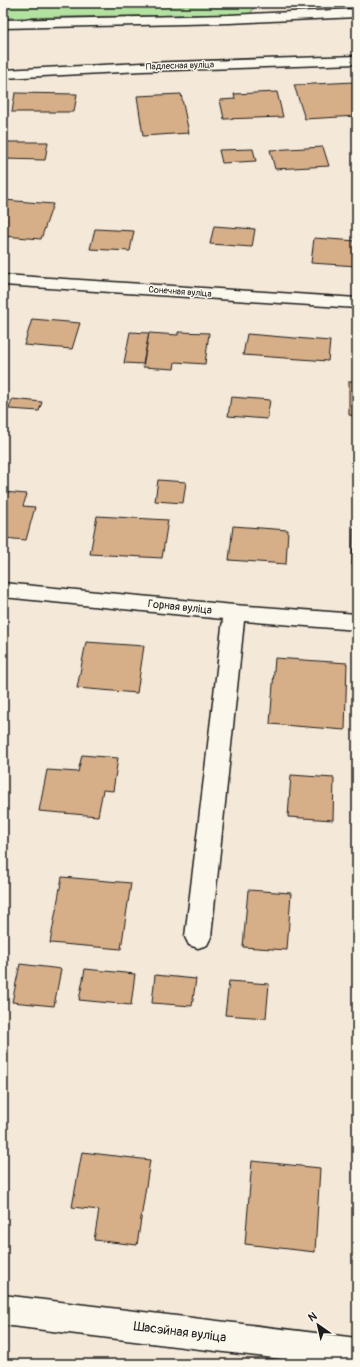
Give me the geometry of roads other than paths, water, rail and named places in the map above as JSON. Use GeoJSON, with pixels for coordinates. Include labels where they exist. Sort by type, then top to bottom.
{"type":"FeatureCollection","features":[{"type":"Feature","properties":{"kind":"street"},"geometry":{"type":"LineString","coordinates":[[3,24],[229,19],[344,8],[357,13]]}},
{"type":"Feature","properties":{"kind":"street","name":"Падлесная вуліца"},"geometry":{"type":"LineString","coordinates":[[3,74],[142,67],[357,60]]}},
{"type":"Feature","properties":{"kind":"street","name":"Сонечная вуліца"},"geometry":{"type":"LineString","coordinates":[[3,280],[357,303]]}},
{"type":"Feature","properties":{"kind":"street","name":"Горная вуліца"},"geometry":{"type":"LineString","coordinates":[[3,590],[234,613],[357,622]]}},
{"type":"Feature","properties":{"kind":"street"},"geometry":{"type":"LineString","coordinates":[[198,937],[234,613]]}},
{"type":"Feature","properties":{"kind":"street","name":"Шасэйная вуліца"},"geometry":{"type":"LineString","coordinates":[[3,1310],[357,1354]]}}]}
